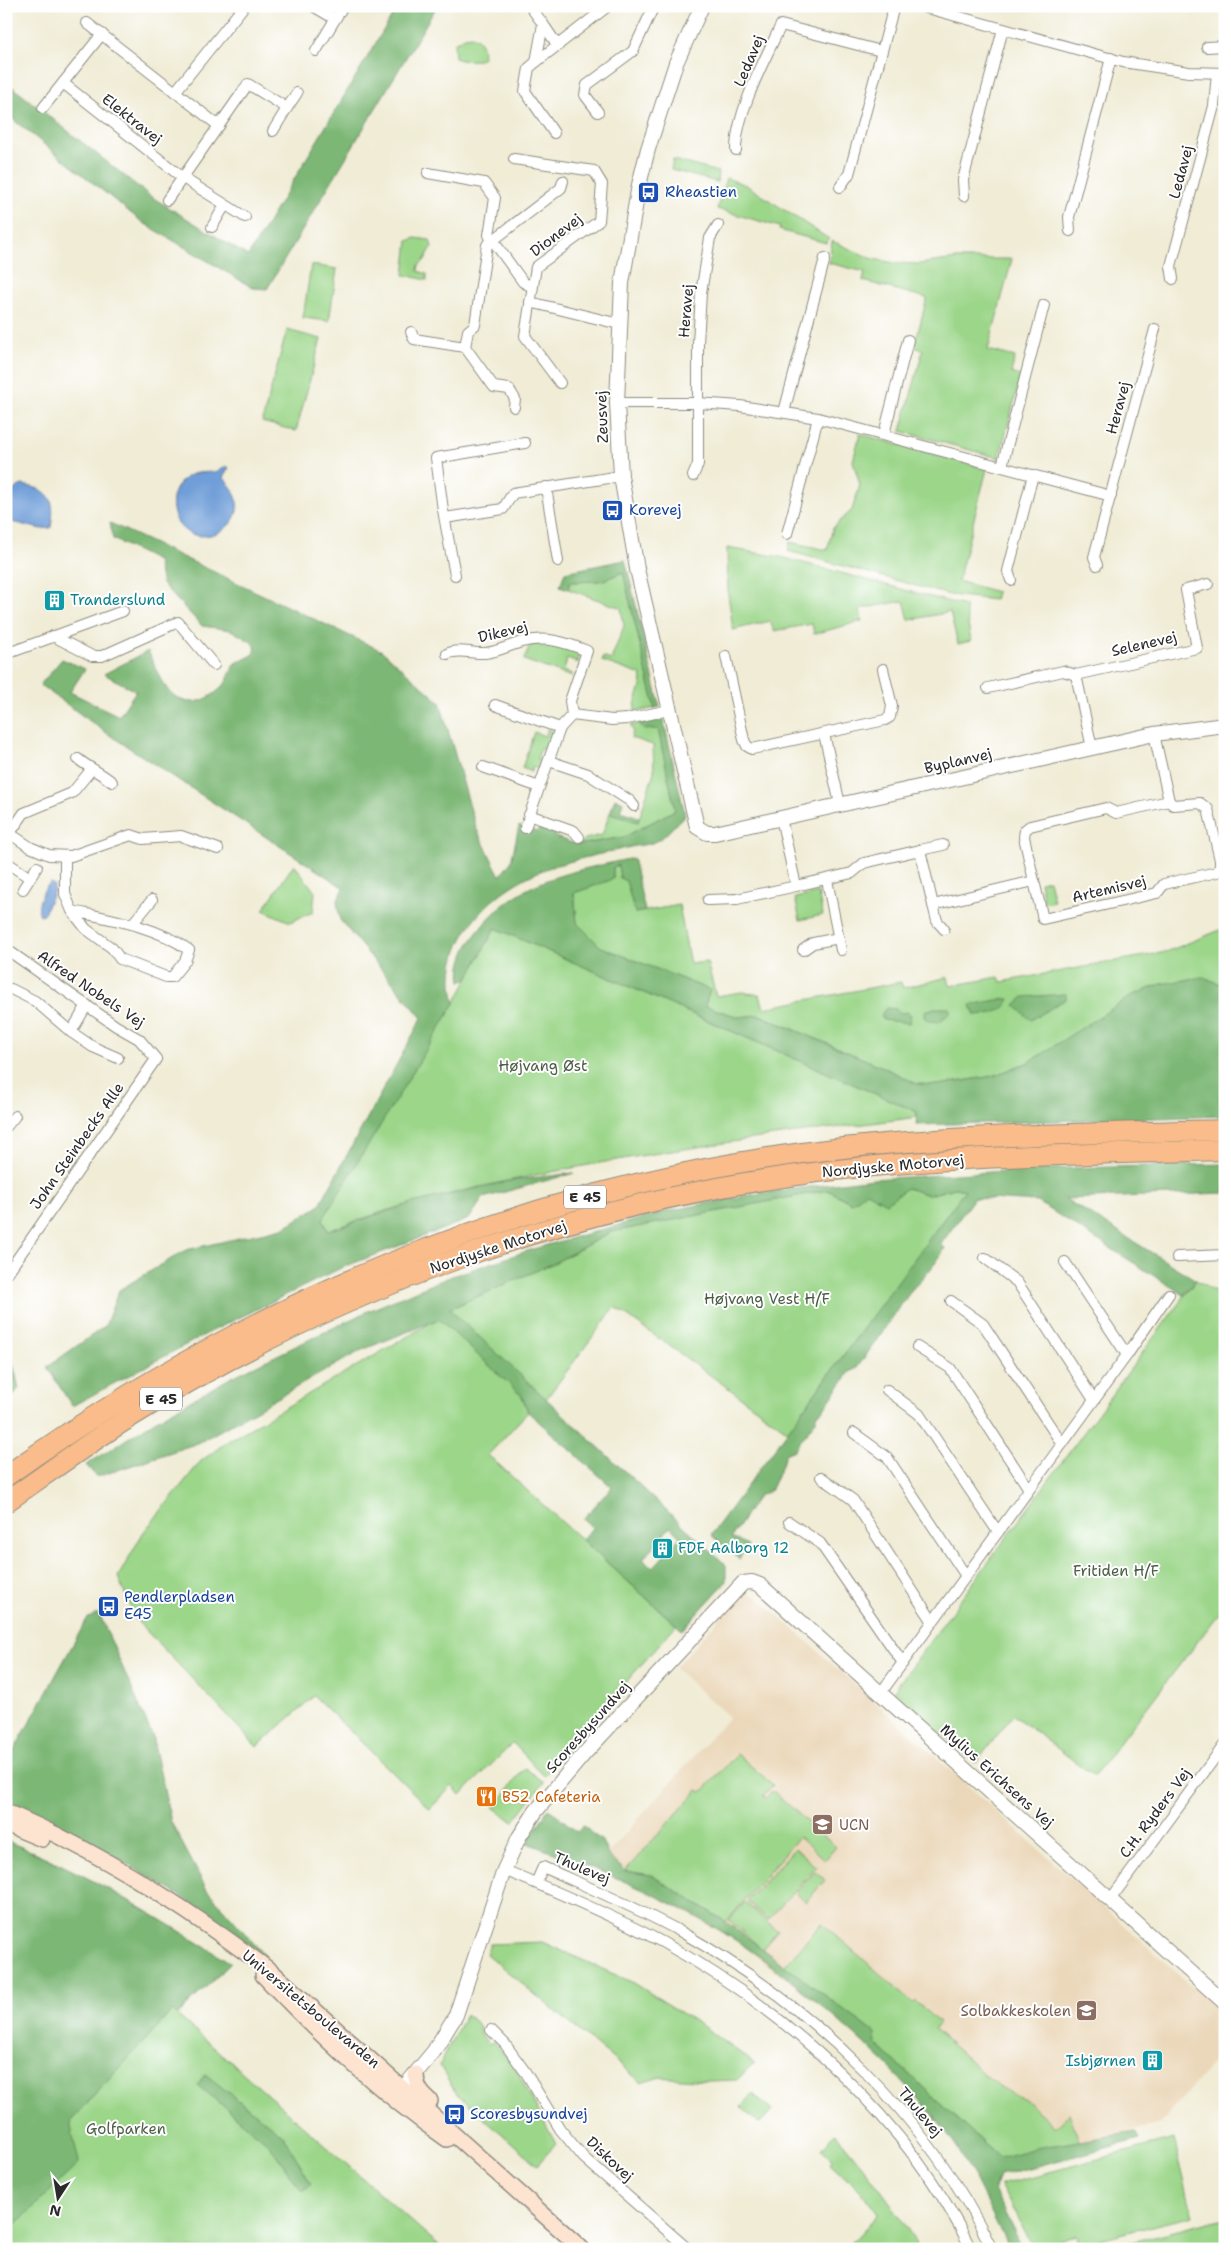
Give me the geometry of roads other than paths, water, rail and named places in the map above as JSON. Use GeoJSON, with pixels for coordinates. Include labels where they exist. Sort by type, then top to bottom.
{"type":"FeatureCollection","features":[{"type":"Feature","properties":{"kind":"highway","name":"Nordjyske Motorvej"},"geometry":{"type":"LineString","coordinates":[[6,1476],[54,1442],[142,1385],[247,1327],[386,1264],[489,1226],[560,1204],[702,1170],[820,1151],[967,1138],[1225,1130]]}},
{"type":"Feature","properties":{"kind":"highway","name":"Nordjyske Motorvej"},"geometry":{"type":"LineString","coordinates":[[6,1502],[77,1451],[138,1412],[227,1362],[326,1313],[391,1284],[498,1245],[641,1204],[794,1175],[911,1162],[1225,1150]]}},
{"type":"Feature","properties":{"kind":"highway"},"geometry":{"type":"LineString","coordinates":[[6,1516],[72,1465],[124,1431],[326,1313]]}},
{"type":"Feature","properties":{"kind":"main road","name":"Universitetsboulevarden"},"geometry":{"type":"LineString","coordinates":[[6,1812],[94,1854],[218,1932],[279,1978],[439,2133],[494,2170],[582,2249]]}},
{"type":"Feature","properties":{"kind":"main road","name":"Universitetsboulevarden"},"geometry":{"type":"LineString","coordinates":[[6,1824],[97,1865],[168,1907],[250,1962],[298,2012],[369,2077],[399,2093]]}},
{"type":"Feature","properties":{"kind":"main road"},"geometry":{"type":"LineString","coordinates":[[416,2074],[416,2083],[419,2090],[494,2170]]}},
{"type":"Feature","properties":{"kind":"street"},"geometry":{"type":"LineString","coordinates":[[175,92],[244,6]]}},
{"type":"Feature","properties":{"kind":"street"},"geometry":{"type":"LineString","coordinates":[[313,6],[335,19]]}},
{"type":"Feature","properties":{"kind":"street"},"geometry":{"type":"LineString","coordinates":[[316,51],[342,6]]}},
{"type":"Feature","properties":{"kind":"street"},"geometry":{"type":"LineString","coordinates":[[530,6],[558,46]]}},
{"type":"Feature","properties":{"kind":"street"},"geometry":{"type":"LineString","coordinates":[[554,133],[525,91],[529,68],[608,6]]}},
{"type":"Feature","properties":{"kind":"street"},"geometry":{"type":"LineString","coordinates":[[598,112],[585,95],[587,85],[633,51],[654,6]]}},
{"type":"Feature","properties":{"kind":"street","name":"Zeusvej"},"geometry":{"type":"LineString","coordinates":[[700,830],[694,820],[637,569],[621,476],[617,403],[619,324],[627,248],[646,158],[676,62],[702,6]]}},
{"type":"Feature","properties":{"kind":"street"},"geometry":{"type":"LineString","coordinates":[[840,187],[849,174],[894,6]]}},
{"type":"Feature","properties":{"kind":"street","name":"Ledavej"},"geometry":{"type":"LineString","coordinates":[[920,6],[937,8],[1003,29],[1111,58],[1189,72],[1221,73],[1171,266],[1173,279]]}},
{"type":"Feature","properties":{"kind":"street"},"geometry":{"type":"LineString","coordinates":[[87,22],[219,126]]}},
{"type":"Feature","properties":{"kind":"street"},"geometry":{"type":"LineString","coordinates":[[536,62],[543,24]]}},
{"type":"Feature","properties":{"kind":"street","name":"Ledavej"},"geometry":{"type":"LineString","coordinates":[[736,150],[736,136],[743,115],[781,25],[881,51]]}},
{"type":"Feature","properties":{"kind":"street"},"geometry":{"type":"LineString","coordinates":[[964,196],[963,180],[1003,29]]}},
{"type":"Feature","properties":{"kind":"street"},"geometry":{"type":"LineString","coordinates":[[43,108],[102,34]]}},
{"type":"Feature","properties":{"kind":"street"},"geometry":{"type":"LineString","coordinates":[[1207,47],[1225,46]]}},
{"type":"Feature","properties":{"kind":"street"},"geometry":{"type":"LineString","coordinates":[[1070,231],[1069,217],[1111,58]]}},
{"type":"Feature","properties":{"kind":"street","name":"Elektravej"},"geometry":{"type":"LineString","coordinates":[[63,83],[183,178],[245,217]]}},
{"type":"Feature","properties":{"kind":"street"},"geometry":{"type":"LineString","coordinates":[[166,200],[248,84],[287,108]]}},
{"type":"Feature","properties":{"kind":"street"},"geometry":{"type":"LineString","coordinates":[[273,132],[297,93]]}},
{"type":"Feature","properties":{"kind":"street","name":"Dionevej"},"geometry":{"type":"LineString","coordinates":[[514,159],[594,171],[602,184],[598,221],[536,267],[525,336],[560,382]]}},
{"type":"Feature","properties":{"kind":"street"},"geometry":{"type":"LineString","coordinates":[[428,173],[484,182],[495,198],[489,235],[523,282],[532,287]]}},
{"type":"Feature","properties":{"kind":"street"},"geometry":{"type":"LineString","coordinates":[[465,347],[468,331],[474,325],[487,245],[561,188],[563,181]]}},
{"type":"Feature","properties":{"kind":"street"},"geometry":{"type":"LineString","coordinates":[[212,227],[225,205]]}},
{"type":"Feature","properties":{"kind":"street","name":"Heravej"},"geometry":{"type":"LineString","coordinates":[[693,476],[698,464],[698,343],[701,293],[710,238],[718,226]]}},
{"type":"Feature","properties":{"kind":"street"},"geometry":{"type":"LineString","coordinates":[[784,412],[825,258]]}},
{"type":"Feature","properties":{"kind":"street"},"geometry":{"type":"LineString","coordinates":[[530,302],[619,324]]}},
{"type":"Feature","properties":{"kind":"street"},"geometry":{"type":"LineString","coordinates":[[1002,466],[1044,305]]}},
{"type":"Feature","properties":{"kind":"street","name":"Heravej"},"geometry":{"type":"LineString","coordinates":[[1097,565],[1094,557],[1155,329]]}},
{"type":"Feature","properties":{"kind":"street"},"geometry":{"type":"LineString","coordinates":[[412,332],[414,339],[465,347],[494,387],[509,389],[515,399],[514,408]]}},
{"type":"Feature","properties":{"kind":"street"},"geometry":{"type":"LineString","coordinates":[[884,434],[908,340]]}},
{"type":"Feature","properties":{"kind":"street"},"geometry":{"type":"LineString","coordinates":[[617,403],[697,403],[784,412],[818,418],[884,434],[1111,496]]}},
{"type":"Feature","properties":{"kind":"street"},"geometry":{"type":"LineString","coordinates":[[787,534],[818,418]]}},
{"type":"Feature","properties":{"kind":"street"},"geometry":{"type":"LineString","coordinates":[[455,575],[436,458],[525,443]]}},
{"type":"Feature","properties":{"kind":"street"},"geometry":{"type":"LineString","coordinates":[[1011,580],[1008,571],[1033,475]]}},
{"type":"Feature","properties":{"kind":"street"},"geometry":{"type":"LineString","coordinates":[[445,518],[503,509],[513,493],[621,476]]}},
{"type":"Feature","properties":{"kind":"street"},"geometry":{"type":"LineString","coordinates":[[546,488],[558,561]]}},
{"type":"Feature","properties":{"kind":"street","name":"Selenevej"},"geometry":{"type":"LineString","coordinates":[[988,688],[1063,671],[1076,675],[1197,648],[1186,590],[1208,584]]}},
{"type":"Feature","properties":{"kind":"street"},"geometry":{"type":"LineString","coordinates":[[6,654],[122,611]]}},
{"type":"Feature","properties":{"kind":"street"},"geometry":{"type":"LineString","coordinates":[[53,636],[92,656],[102,656],[178,622],[214,665]]}},
{"type":"Feature","properties":{"kind":"street","name":"Dikevej"},"geometry":{"type":"LineString","coordinates":[[447,654],[452,650],[474,654],[488,653],[540,639],[563,642],[587,651],[570,701],[572,715]]}},
{"type":"Feature","properties":{"kind":"street"},"geometry":{"type":"LineString","coordinates":[[726,656],[747,746],[752,749],[824,734],[890,717],[892,706],[883,669]]}},
{"type":"Feature","properties":{"kind":"street"},"geometry":{"type":"LineString","coordinates":[[1076,675],[1092,748]]}},
{"type":"Feature","properties":{"kind":"street"},"geometry":{"type":"LineString","coordinates":[[495,704],[560,728]]}},
{"type":"Feature","properties":{"kind":"street"},"geometry":{"type":"LineString","coordinates":[[525,828],[560,728],[572,715],[612,720],[627,719],[669,710]]}},
{"type":"Feature","properties":{"kind":"street","name":"Byplanvej"},"geometry":{"type":"LineString","coordinates":[[700,830],[711,833],[1154,734],[1225,725]]}},
{"type":"Feature","properties":{"kind":"street"},"geometry":{"type":"LineString","coordinates":[[824,734],[840,804]]}},
{"type":"Feature","properties":{"kind":"street"},"geometry":{"type":"LineString","coordinates":[[1154,734],[1169,801]]}},
{"type":"Feature","properties":{"kind":"street"},"geometry":{"type":"LineString","coordinates":[[78,758],[91,770],[101,773],[112,782]]}},
{"type":"Feature","properties":{"kind":"street"},"geometry":{"type":"LineString","coordinates":[[549,761],[598,779],[630,801],[634,806]]}},
{"type":"Feature","properties":{"kind":"street"},"geometry":{"type":"LineString","coordinates":[[483,767],[539,787]]}},
{"type":"Feature","properties":{"kind":"street"},"geometry":{"type":"LineString","coordinates":[[91,770],[72,793],[24,813],[8,832],[42,853],[65,856],[83,853],[131,835],[143,839],[181,836],[218,849]]}},
{"type":"Feature","properties":{"kind":"street","name":"Artemisvej"},"geometry":{"type":"LineString","coordinates":[[1169,801],[1173,805],[1179,806],[1200,803],[1208,809],[1220,860],[1220,867],[1217,872],[1164,884],[1157,893],[1039,921],[1034,881],[1024,837],[1025,830],[1030,826],[1106,808],[1116,813],[1169,801]]}},
{"type":"Feature","properties":{"kind":"street"},"geometry":{"type":"LineString","coordinates":[[529,815],[574,831],[579,837]]}},
{"type":"Feature","properties":{"kind":"street"},"geometry":{"type":"LineString","coordinates":[[781,818],[796,886]]}},
{"type":"Feature","properties":{"kind":"street"},"geometry":{"type":"LineString","coordinates":[[708,900],[737,899],[827,880],[852,873],[864,863],[943,845]]}},
{"type":"Feature","properties":{"kind":"street"},"geometry":{"type":"LineString","coordinates":[[920,850],[937,921],[944,929]]}},
{"type":"Feature","properties":{"kind":"street"},"geometry":{"type":"LineString","coordinates":[[65,856],[65,894],[72,911],[86,929],[112,948],[120,959],[166,977],[172,977],[185,961],[189,950],[179,942],[133,923],[72,911]]}},
{"type":"Feature","properties":{"kind":"street"},"geometry":{"type":"LineString","coordinates":[[6,862],[30,878]]}},
{"type":"Feature","properties":{"kind":"street"},"geometry":{"type":"LineString","coordinates":[[23,889],[38,867]]}},
{"type":"Feature","properties":{"kind":"street"},"geometry":{"type":"LineString","coordinates":[[827,880],[841,950]]}},
{"type":"Feature","properties":{"kind":"street"},"geometry":{"type":"LineString","coordinates":[[933,905],[1034,881]]}},
{"type":"Feature","properties":{"kind":"street"},"geometry":{"type":"LineString","coordinates":[[133,923],[152,900]]}},
{"type":"Feature","properties":{"kind":"street"},"geometry":{"type":"LineString","coordinates":[[803,950],[813,943],[839,938]]}},
{"type":"Feature","properties":{"kind":"street","name":"Alfred Nobels Vej"},"geometry":{"type":"LineString","coordinates":[[6,949],[116,1026],[139,1039],[156,1058]]}},
{"type":"Feature","properties":{"kind":"street"},"geometry":{"type":"LineString","coordinates":[[11,989],[36,1001],[71,1032],[93,1047],[118,1058]]}},
{"type":"Feature","properties":{"kind":"street"},"geometry":{"type":"LineString","coordinates":[[71,1032],[88,1005]]}},
{"type":"Feature","properties":{"kind":"street","name":"John Steinbecks Alle"},"geometry":{"type":"LineString","coordinates":[[6,1275],[156,1058]]}},
{"type":"Feature","properties":{"kind":"street"},"geometry":{"type":"LineString","coordinates":[[6,1127],[15,1116]]}},
{"type":"Feature","properties":{"kind":"street"},"geometry":{"type":"LineString","coordinates":[[1178,1257],[1225,1255]]}},
{"type":"Feature","properties":{"kind":"street"},"geometry":{"type":"LineString","coordinates":[[985,1258],[1017,1282],[1094,1400]]}},
{"type":"Feature","properties":{"kind":"street"},"geometry":{"type":"LineString","coordinates":[[1065,1262],[1127,1355]]}},
{"type":"Feature","properties":{"kind":"street"},"geometry":{"type":"LineString","coordinates":[[880,1694],[1127,1355],[1169,1294]]}},
{"type":"Feature","properties":{"kind":"street"},"geometry":{"type":"LineString","coordinates":[[951,1301],[983,1324],[1062,1444]]}},
{"type":"Feature","properties":{"kind":"street"},"geometry":{"type":"LineString","coordinates":[[917,1346],[950,1368],[1029,1489]]}},
{"type":"Feature","properties":{"kind":"street"},"geometry":{"type":"LineString","coordinates":[[887,1390],[920,1414],[998,1532]]}},
{"type":"Feature","properties":{"kind":"street"},"geometry":{"type":"LineString","coordinates":[[854,1433],[888,1457],[966,1576]]}},
{"type":"Feature","properties":{"kind":"street"},"geometry":{"type":"LineString","coordinates":[[821,1477],[853,1500],[933,1622]]}},
{"type":"Feature","properties":{"kind":"street"},"geometry":{"type":"LineString","coordinates":[[789,1522],[820,1543],[903,1663]]}},
{"type":"Feature","properties":{"kind":"street","name":"Mylius Erichsens Vej"},"geometry":{"type":"LineString","coordinates":[[743,1583],[752,1582],[760,1586],[1110,1900],[1223,1998]]}},
{"type":"Feature","properties":{"kind":"street","name":"Scoresbysundvej"},"geometry":{"type":"LineString","coordinates":[[399,2093],[434,2051],[456,2015],[504,1870],[518,1837],[536,1811],[584,1754],[743,1583]]}},
{"type":"Feature","properties":{"kind":"street","name":"C.H. Ryders Vej"},"geometry":{"type":"LineString","coordinates":[[1110,1900],[1225,1744]]}},
{"type":"Feature","properties":{"kind":"street","name":"Thulevej"},"geometry":{"type":"LineString","coordinates":[[536,1883],[543,1867],[625,1903],[685,1934],[769,1989],[802,2014],[872,2080],[915,2127],[951,2176],[976,2215],[992,2249]]}},
{"type":"Feature","properties":{"kind":"street"},"geometry":{"type":"LineString","coordinates":[[504,1870],[617,1919],[706,1969],[747,1996],[790,2029],[859,2093],[900,2138],[936,2186],[959,2224],[971,2249]]}},
{"type":"Feature","properties":{"kind":"street"},"geometry":{"type":"LineString","coordinates":[[617,1919],[625,1903]]}},
{"type":"Feature","properties":{"kind":"street"},"geometry":{"type":"LineString","coordinates":[[706,1969],[716,1954]]}},
{"type":"Feature","properties":{"kind":"street"},"geometry":{"type":"LineString","coordinates":[[790,2029],[802,2014]]}},
{"type":"Feature","properties":{"kind":"street","name":"Diskovej"},"geometry":{"type":"LineString","coordinates":[[492,2030],[505,2044],[526,2073],[560,2129],[584,2158],[688,2249]]}},
{"type":"Feature","properties":{"kind":"water"},"geometry":{"type":"Polygon","coordinates":[[[227,466],[229,468],[223,477],[235,495],[237,510],[231,523],[220,532],[206,536],[192,534],[180,526],[173,510],[173,497],[176,489],[184,479],[191,475],[215,472],[227,466]]]}},
{"type":"Feature","properties":{"kind":"water"},"geometry":{"type":"Polygon","coordinates":[[[22,485],[39,489],[49,497],[53,510],[51,528],[41,529],[7,521],[7,499],[12,491],[22,485]]]}},
{"type":"Feature","properties":{"kind":"water"},"geometry":{"type":"Polygon","coordinates":[[[51,883],[54,885],[54,890],[44,914],[40,915],[38,907],[41,898],[45,889],[51,883]]]}},
{"type":"Feature","properties":{"kind":"place","name":"Rheastien"},"geometry":{"type":"Point","coordinates":[649,192]}},
{"type":"Feature","properties":{"kind":"place","name":"Korevej"},"geometry":{"type":"Point","coordinates":[613,510]}},
{"type":"Feature","properties":{"kind":"place","name":"Tranderslund"},"geometry":{"type":"Point","coordinates":[54,600]}},
{"type":"Feature","properties":{"kind":"place","name":"FDF Aalborg 12"},"geometry":{"type":"Point","coordinates":[662,1548]}},
{"type":"Feature","properties":{"kind":"place","name":"Pendlerpladsen E45"},"geometry":{"type":"Point","coordinates":[108,1606]}},
{"type":"Feature","properties":{"kind":"place","name":"B52 Cafeteria"},"geometry":{"type":"Point","coordinates":[486,1797]}},
{"type":"Feature","properties":{"kind":"place","name":"UCN"},"geometry":{"type":"Point","coordinates":[823,1825]}},
{"type":"Feature","properties":{"kind":"place","name":"Solbakkeskolen"},"geometry":{"type":"Point","coordinates":[1087,2011]}},
{"type":"Feature","properties":{"kind":"place","name":"Isbjørnen"},"geometry":{"type":"Point","coordinates":[1152,2061]}},
{"type":"Feature","properties":{"kind":"place","name":"Scoresbysundvej"},"geometry":{"type":"Point","coordinates":[454,2114]}},
{"type":"Feature","properties":{"kind":"park label","name":"Højvang Øst"},"geometry":{"type":"Point","coordinates":[543,1066]}},
{"type":"Feature","properties":{"kind":"park label","name":"Højvang Vest H/F"},"geometry":{"type":"Point","coordinates":[767,1299]}},
{"type":"Feature","properties":{"kind":"park label","name":"Fritiden H/F"},"geometry":{"type":"Point","coordinates":[1116,1571]}},
{"type":"Feature","properties":{"kind":"park label","name":"Golfparken"},"geometry":{"type":"Point","coordinates":[126,2129]}}]}
